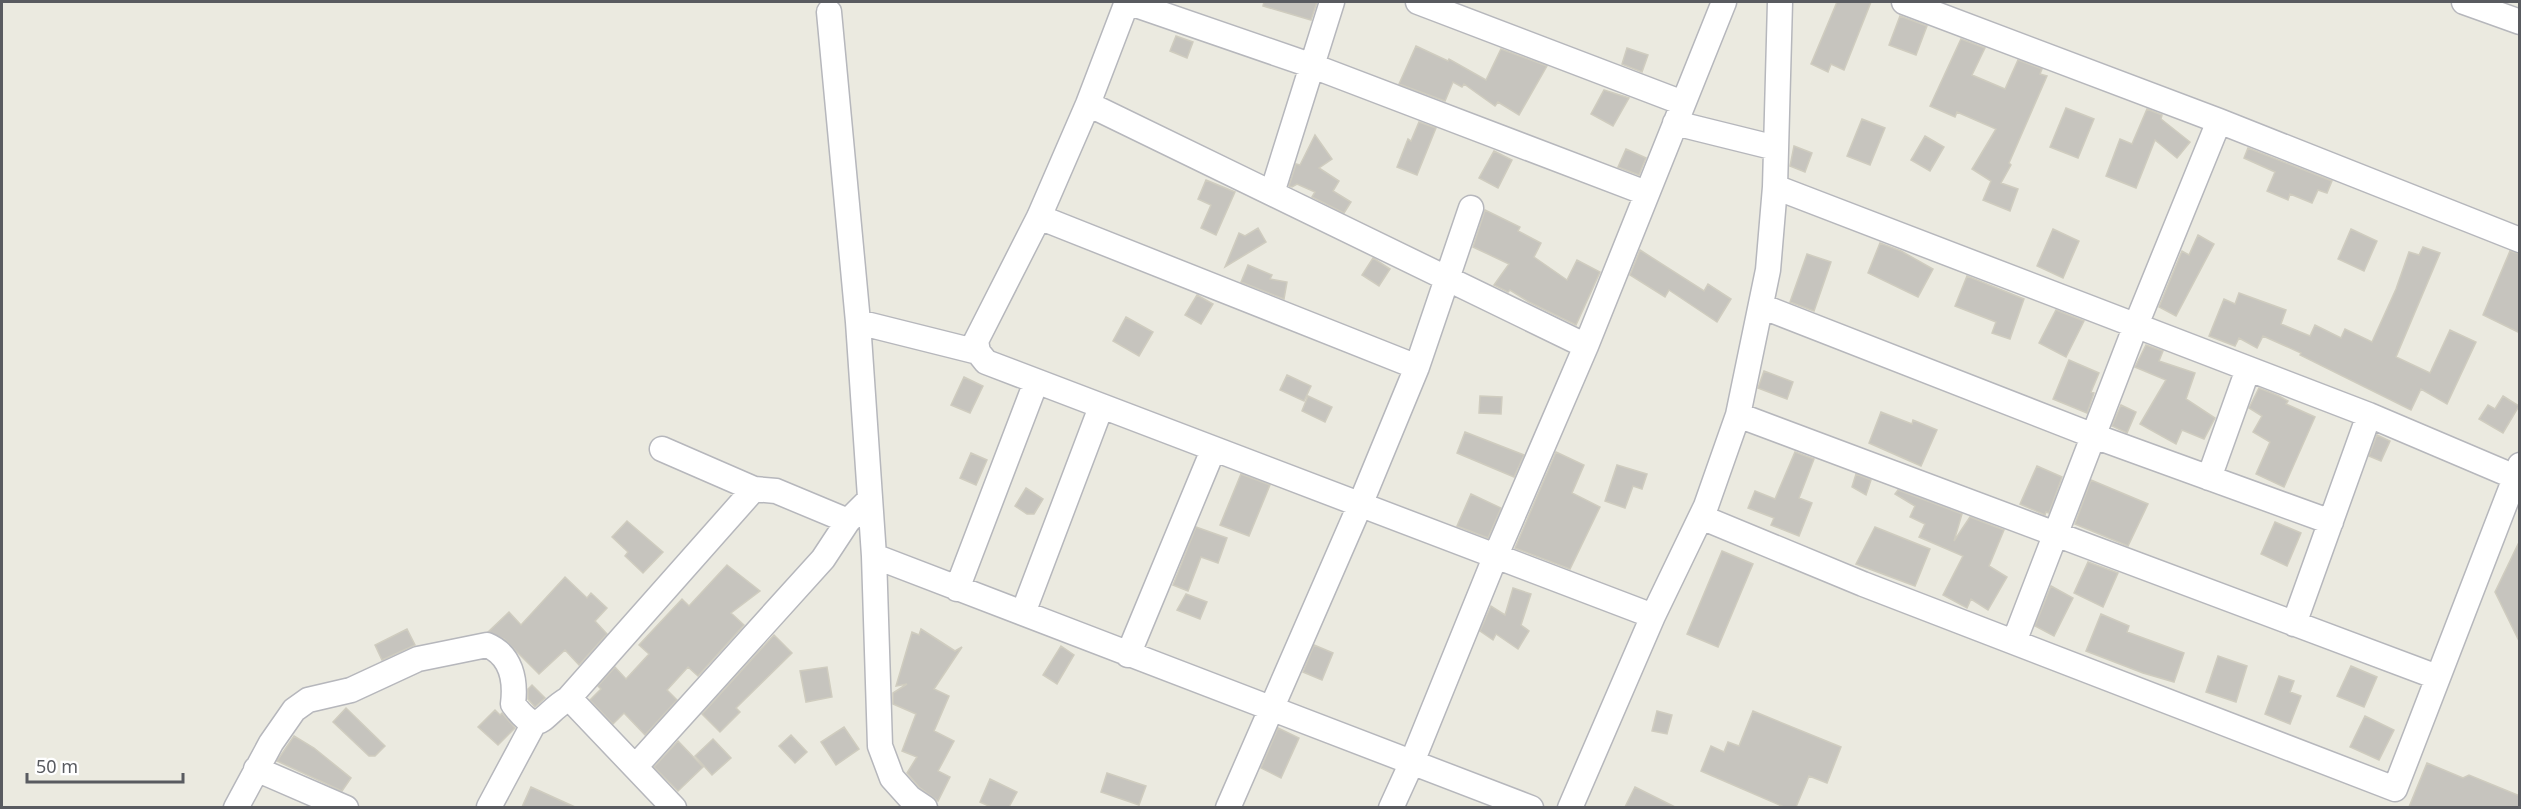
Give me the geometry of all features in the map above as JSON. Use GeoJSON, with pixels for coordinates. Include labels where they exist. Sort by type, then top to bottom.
{"type":"FeatureCollection","features":[{"type":"Feature","properties":{"kind":"street"},"geometry":{"type":"LineString","coordinates":[[1647,193],[1310,65],[1127,2],[1088,104],[1039,217],[976,341],[978,352],[986,362],[1653,616]]}},
{"type":"Feature","properties":{"kind":"street"},"geometry":{"type":"LineString","coordinates":[[1272,193],[1310,65],[1332,2]]}},
{"type":"Feature","properties":{"kind":"street"},"geometry":{"type":"LineString","coordinates":[[1418,2],[1679,113],[1776,148]]}},
{"type":"Feature","properties":{"kind":"street"},"geometry":{"type":"LineString","coordinates":[[1391,807],[1412,762],[1496,555],[1587,346],[1724,2]]}},
{"type":"Feature","properties":{"kind":"street"},"geometry":{"type":"LineString","coordinates":[[1570,807],[1653,616],[1701,517],[1738,415],[1768,270],[1775,187],[1780,2]]}},
{"type":"Feature","properties":{"kind":"street"},"geometry":{"type":"LineString","coordinates":[[1904,2],[2219,121],[2520,240]]}},
{"type":"Feature","properties":{"kind":"street"},"geometry":{"type":"LineString","coordinates":[[2464,2],[2520,22]]}},
{"type":"Feature","properties":{"kind":"street"},"geometry":{"type":"LineString","coordinates":[[829,12],[858,322],[873,556],[880,746],[892,778],[917,806]]}},
{"type":"Feature","properties":{"kind":"street"},"geometry":{"type":"LineString","coordinates":[[1088,104],[1587,346]]}},
{"type":"Feature","properties":{"kind":"street"},"geometry":{"type":"LineString","coordinates":[[2014,642],[2136,325],[2219,121]]}},
{"type":"Feature","properties":{"kind":"street"},"geometry":{"type":"LineString","coordinates":[[1701,517],[1863,584],[2014,642],[2392,798],[2517,471],[1775,187]]}},
{"type":"Feature","properties":{"kind":"street"},"geometry":{"type":"LineString","coordinates":[[1228,807],[1360,505],[1417,367],[1472,208]]}},
{"type":"Feature","properties":{"kind":"street"},"geometry":{"type":"LineString","coordinates":[[1039,217],[1417,367]]}},
{"type":"Feature","properties":{"kind":"street"},"geometry":{"type":"LineString","coordinates":[[1761,306],[2094,436],[2331,522]]}},
{"type":"Feature","properties":{"kind":"street"},"geometry":{"type":"LineString","coordinates":[[858,322],[978,352]]}},
{"type":"Feature","properties":{"kind":"street"},"geometry":{"type":"LineString","coordinates":[[2209,478],[2248,369]]}},
{"type":"Feature","properties":{"kind":"street"},"geometry":{"type":"LineString","coordinates":[[957,589],[1036,382]]}},
{"type":"Feature","properties":{"kind":"street"},"geometry":{"type":"LineString","coordinates":[[1023,613],[1101,407]]}},
{"type":"Feature","properties":{"kind":"street"},"geometry":{"type":"LineString","coordinates":[[1738,415],[2438,677]]}},
{"type":"Feature","properties":{"kind":"street"},"geometry":{"type":"LineString","coordinates":[[2294,624],[2368,415]]}},
{"type":"Feature","properties":{"kind":"street"},"geometry":{"type":"LineString","coordinates":[[662,448],[754,489],[776,491],[848,521]]}},
{"type":"Feature","properties":{"kind":"street"},"geometry":{"type":"LineString","coordinates":[[1128,655],[1213,450]]}},
{"type":"Feature","properties":{"kind":"street"},"geometry":{"type":"LineString","coordinates":[[236,807],[256,769],[294,710],[308,700],[351,690],[418,659],[480,645],[497,649],[512,669],[515,690],[513,704],[524,718],[534,723],[542,722],[568,699],[754,489]]}},
{"type":"Feature","properties":{"kind":"street"},"geometry":{"type":"LineString","coordinates":[[634,766],[823,559],[848,521],[870,500]]}},
{"type":"Feature","properties":{"kind":"street"},"geometry":{"type":"LineString","coordinates":[[873,556],[1531,807]]}},
{"type":"Feature","properties":{"kind":"street"},"geometry":{"type":"LineString","coordinates":[[568,699],[674,807]]}},
{"type":"Feature","properties":{"kind":"street"},"geometry":{"type":"LineString","coordinates":[[492,807],[534,723]]}},
{"type":"Feature","properties":{"kind":"street"},"geometry":{"type":"LineString","coordinates":[[256,769],[346,807]]}},
{"type":"Feature","properties":{"kind":"building"},"geometry":{"type":"Polygon","coordinates":[[[1264,2],[1317,2],[1311,20],[1263,6],[1264,2]]]}},
{"type":"Feature","properties":{"kind":"building"},"geometry":{"type":"Polygon","coordinates":[[[1837,2],[1871,2],[1844,70],[1831,64],[1828,72],[1811,64],[1837,2]]]}},
{"type":"Feature","properties":{"kind":"building"},"geometry":{"type":"Polygon","coordinates":[[[1900,16],[1927,26],[1916,55],[1889,45],[1900,16]]]}},
{"type":"Feature","properties":{"kind":"building"},"geometry":{"type":"Polygon","coordinates":[[[1176,36],[1193,42],[1187,58],[1170,51],[1176,36]]]}},
{"type":"Feature","properties":{"kind":"building"},"geometry":{"type":"Polygon","coordinates":[[[1961,39],[1985,48],[1972,75],[2005,89],[2018,60],[2042,69],[2040,74],[2047,76],[2009,163],[2011,165],[2001,183],[2018,189],[2010,211],[1983,200],[1991,181],[1972,169],[1996,129],[1957,112],[1955,117],[1930,106],[1961,39]]]}},
{"type":"Feature","properties":{"kind":"building"},"geometry":{"type":"Polygon","coordinates":[[[1416,46],[1448,61],[1449,59],[1486,80],[1501,49],[1547,66],[1519,115],[1498,102],[1495,106],[1464,84],[1462,87],[1453,82],[1445,101],[1399,84],[1416,46]]]}},
{"type":"Feature","properties":{"kind":"building"},"geometry":{"type":"Polygon","coordinates":[[[1627,48],[1648,55],[1642,72],[1622,64],[1627,48]]]}},
{"type":"Feature","properties":{"kind":"building"},"geometry":{"type":"Polygon","coordinates":[[[1604,90],[1629,98],[1613,126],[1591,114],[1604,90]]]}},
{"type":"Feature","properties":{"kind":"building"},"geometry":{"type":"Polygon","coordinates":[[[2066,108],[2094,119],[2078,158],[2050,147],[2066,108]]]}},
{"type":"Feature","properties":{"kind":"building"},"geometry":{"type":"Polygon","coordinates":[[[2147,109],[2162,115],[2161,119],[2190,142],[2177,158],[2155,140],[2136,188],[2106,176],[2120,139],[2132,144],[2147,109]]]}},
{"type":"Feature","properties":{"kind":"building"},"geometry":{"type":"Polygon","coordinates":[[[1862,119],[1885,128],[1870,165],[1847,156],[1862,119]]]}},
{"type":"Feature","properties":{"kind":"building"},"geometry":{"type":"Polygon","coordinates":[[[1419,122],[1436,128],[1417,175],[1397,167],[1408,139],[1411,141],[1419,122]]]}},
{"type":"Feature","properties":{"kind":"building"},"geometry":{"type":"Polygon","coordinates":[[[1315,135],[1332,159],[1319,168],[1339,181],[1333,191],[1351,202],[1344,213],[1312,197],[1315,192],[1297,184],[1289,186],[1296,164],[1300,165],[1315,135]]]}},
{"type":"Feature","properties":{"kind":"building"},"geometry":{"type":"Polygon","coordinates":[[[1925,136],[1944,147],[1930,171],[1911,160],[1925,136]]]}},
{"type":"Feature","properties":{"kind":"building"},"geometry":{"type":"Polygon","coordinates":[[[1794,146],[1812,153],[1805,172],[1790,166],[1794,146]]]}},
{"type":"Feature","properties":{"kind":"building"},"geometry":{"type":"Polygon","coordinates":[[[2248,148],[2332,181],[2327,193],[2318,190],[2312,203],[2290,194],[2288,200],[2267,191],[2275,172],[2244,158],[2248,148]]]}},
{"type":"Feature","properties":{"kind":"building"},"geometry":{"type":"Polygon","coordinates":[[[1626,149],[1646,158],[1639,175],[1618,167],[1626,149]]]}},
{"type":"Feature","properties":{"kind":"building"},"geometry":{"type":"Polygon","coordinates":[[[1494,151],[1512,160],[1498,188],[1479,178],[1494,151]]]}},
{"type":"Feature","properties":{"kind":"building"},"geometry":{"type":"Polygon","coordinates":[[[1206,180],[1235,192],[1216,235],[1201,228],[1211,205],[1198,199],[1206,180]]]}},
{"type":"Feature","properties":{"kind":"building"},"geometry":{"type":"Polygon","coordinates":[[[1485,210],[1520,227],[1518,231],[1541,243],[1534,257],[1567,280],[1577,260],[1600,272],[1576,325],[1510,290],[1508,292],[1494,285],[1509,264],[1473,247],[1485,210]]]}},
{"type":"Feature","properties":{"kind":"building"},"geometry":{"type":"Polygon","coordinates":[[[1258,228],[1266,242],[1225,267],[1239,233],[1245,236],[1258,228]]]}},
{"type":"Feature","properties":{"kind":"building"},"geometry":{"type":"Polygon","coordinates":[[[2053,229],[2079,241],[2063,278],[2037,266],[2053,229]]]}},
{"type":"Feature","properties":{"kind":"building"},"geometry":{"type":"Polygon","coordinates":[[[2351,229],[2377,241],[2364,271],[2338,259],[2351,229]]]}},
{"type":"Feature","properties":{"kind":"building"},"geometry":{"type":"Polygon","coordinates":[[[2198,235],[2214,244],[2176,316],[2159,307],[2182,251],[2189,255],[2198,235]]]}},
{"type":"Feature","properties":{"kind":"building"},"geometry":{"type":"Polygon","coordinates":[[[1880,243],[1901,251],[1933,269],[1918,297],[1868,273],[1880,243]]]}},
{"type":"Feature","properties":{"kind":"building"},"geometry":{"type":"Polygon","coordinates":[[[2423,247],[2440,253],[2396,357],[2430,373],[2450,330],[2476,342],[2447,404],[2421,389],[2411,410],[2263,336],[2257,348],[2239,338],[2235,346],[2209,336],[2224,299],[2235,304],[2239,293],[2286,310],[2281,324],[2310,336],[2315,325],[2341,338],[2345,329],[2372,342],[2396,289],[2409,252],[2419,255],[2423,247]]]}},
{"type":"Feature","properties":{"kind":"building"},"geometry":{"type":"Polygon","coordinates":[[[1640,250],[1704,291],[1708,284],[1731,299],[1717,322],[1669,290],[1665,297],[1630,275],[1640,250]]]}},
{"type":"Feature","properties":{"kind":"building"},"geometry":{"type":"Polygon","coordinates":[[[2510,251],[2520,254],[2520,333],[2483,315],[2510,251]]]}},
{"type":"Feature","properties":{"kind":"building"},"geometry":{"type":"Polygon","coordinates":[[[1807,254],[1831,262],[1814,311],[1790,302],[1807,254]]]}},
{"type":"Feature","properties":{"kind":"building"},"geometry":{"type":"Polygon","coordinates":[[[1373,258],[1390,269],[1379,286],[1362,275],[1373,258]]]}},
{"type":"Feature","properties":{"kind":"building"},"geometry":{"type":"Polygon","coordinates":[[[1248,265],[1272,275],[1270,279],[1287,282],[1284,299],[1241,282],[1248,265]]]}},
{"type":"Feature","properties":{"kind":"building"},"geometry":{"type":"Polygon","coordinates":[[[1967,276],[2024,299],[2010,339],[1992,333],[1996,322],[1955,306],[1967,276]]]}},
{"type":"Feature","properties":{"kind":"building"},"geometry":{"type":"Polygon","coordinates":[[[1197,295],[1213,304],[1201,324],[1185,315],[1197,295]]]}},
{"type":"Feature","properties":{"kind":"building"},"geometry":{"type":"Polygon","coordinates":[[[2056,310],[2084,321],[2066,357],[2039,343],[2056,310]]]}},
{"type":"Feature","properties":{"kind":"building"},"geometry":{"type":"Polygon","coordinates":[[[1126,317],[1153,332],[1139,356],[1113,341],[1126,317]]]}},
{"type":"Feature","properties":{"kind":"building"},"geometry":{"type":"Polygon","coordinates":[[[2146,345],[2163,351],[2159,361],[2195,373],[2186,399],[2215,418],[2204,439],[2182,430],[2176,444],[2140,424],[2166,380],[2135,367],[2146,345]]]}},
{"type":"Feature","properties":{"kind":"building"},"geometry":{"type":"Polygon","coordinates":[[[2069,360],[2099,373],[2091,392],[2094,393],[2087,413],[2053,399],[2069,360]]]}},
{"type":"Feature","properties":{"kind":"building"},"geometry":{"type":"Polygon","coordinates":[[[1764,371],[1793,382],[1787,399],[1758,388],[1764,371]]]}},
{"type":"Feature","properties":{"kind":"building"},"geometry":{"type":"Polygon","coordinates":[[[1287,375],[1311,386],[1304,401],[1280,390],[1287,375]]]}},
{"type":"Feature","properties":{"kind":"building"},"geometry":{"type":"Polygon","coordinates":[[[964,377],[983,386],[970,413],[951,405],[964,377]]]}},
{"type":"Feature","properties":{"kind":"building"},"geometry":{"type":"Polygon","coordinates":[[[2259,388],[2279,396],[2288,401],[2286,404],[2315,417],[2284,487],[2256,474],[2270,442],[2253,432],[2262,416],[2249,408],[2259,388]]]}},
{"type":"Feature","properties":{"kind":"building"},"geometry":{"type":"Polygon","coordinates":[[[1308,396],[1332,407],[1325,422],[1302,411],[1308,396]]]}},
{"type":"Feature","properties":{"kind":"building"},"geometry":{"type":"Polygon","coordinates":[[[1480,396],[1502,397],[1501,414],[1479,413],[1480,396]]]}},
{"type":"Feature","properties":{"kind":"building"},"geometry":{"type":"Polygon","coordinates":[[[2503,396],[2519,406],[2503,433],[2479,419],[2488,405],[2495,409],[2503,396]]]}},
{"type":"Feature","properties":{"kind":"building"},"geometry":{"type":"Polygon","coordinates":[[[2121,405],[2136,412],[2127,433],[2112,426],[2121,405]]]}},
{"type":"Feature","properties":{"kind":"building"},"geometry":{"type":"Polygon","coordinates":[[[1881,412],[1912,424],[1913,420],[1937,430],[1921,466],[1869,443],[1881,412]]]}},
{"type":"Feature","properties":{"kind":"building"},"geometry":{"type":"Polygon","coordinates":[[[1465,432],[1524,455],[1514,477],[1457,453],[1465,432]]]}},
{"type":"Feature","properties":{"kind":"building"},"geometry":{"type":"Polygon","coordinates":[[[2377,435],[2390,441],[2381,461],[2369,456],[2377,435]]]}},
{"type":"Feature","properties":{"kind":"building"},"geometry":{"type":"Polygon","coordinates":[[[1556,452],[1584,465],[1572,493],[1600,507],[1570,569],[1515,548],[1556,452]]]}},
{"type":"Feature","properties":{"kind":"building"},"geometry":{"type":"Polygon","coordinates":[[[1795,452],[1814,459],[1799,498],[1812,503],[1799,536],[1771,525],[1774,518],[1748,508],[1755,491],[1775,499],[1795,452]]]}},
{"type":"Feature","properties":{"kind":"building"},"geometry":{"type":"Polygon","coordinates":[[[971,453],[987,460],[976,485],[960,478],[971,453]]]}},
{"type":"Feature","properties":{"kind":"building"},"geometry":{"type":"Polygon","coordinates":[[[1617,465],[1647,474],[1642,489],[1633,486],[1625,508],[1605,501],[1617,465]]]}},
{"type":"Feature","properties":{"kind":"building"},"geometry":{"type":"Polygon","coordinates":[[[2037,466],[2062,477],[2049,513],[2046,512],[2045,515],[2020,504],[2037,466]]]}},
{"type":"Feature","properties":{"kind":"building"},"geometry":{"type":"Polygon","coordinates":[[[1241,474],[1270,485],[1249,536],[1220,525],[1241,474]]]}},
{"type":"Feature","properties":{"kind":"building"},"geometry":{"type":"Polygon","coordinates":[[[1856,474],[1871,480],[1866,495],[1852,487],[1856,474]]]}},
{"type":"Feature","properties":{"kind":"building"},"geometry":{"type":"Polygon","coordinates":[[[2091,480],[2148,504],[2128,546],[2075,524],[2091,480]]]}},
{"type":"Feature","properties":{"kind":"building"},"geometry":{"type":"Polygon","coordinates":[[[1026,488],[1043,499],[1034,514],[1027,514],[1015,506],[1026,488]]]}},
{"type":"Feature","properties":{"kind":"building"},"geometry":{"type":"Polygon","coordinates":[[[1898,490],[1962,514],[1954,541],[1970,517],[2004,530],[1989,566],[2007,577],[1988,610],[1971,599],[1967,608],[1943,595],[1963,556],[1919,537],[1925,524],[1910,517],[1915,506],[1895,494],[1898,490]]]}},
{"type":"Feature","properties":{"kind":"building"},"geometry":{"type":"Polygon","coordinates":[[[1471,494],[1501,508],[1488,538],[1457,526],[1471,494]]]}},
{"type":"Feature","properties":{"kind":"building"},"geometry":{"type":"Polygon","coordinates":[[[627,521],[663,552],[643,573],[625,556],[628,552],[612,537],[627,521]]]}},
{"type":"Feature","properties":{"kind":"building"},"geometry":{"type":"Polygon","coordinates":[[[2275,522],[2301,533],[2287,566],[2261,554],[2275,522]]]}},
{"type":"Feature","properties":{"kind":"building"},"geometry":{"type":"Polygon","coordinates":[[[1196,527],[1227,538],[1218,563],[1201,557],[1188,591],[1173,585],[1196,527]]]}},
{"type":"Feature","properties":{"kind":"building"},"geometry":{"type":"Polygon","coordinates":[[[1875,527],[1930,549],[1915,586],[1856,564],[1875,527]]]}},
{"type":"Feature","properties":{"kind":"building"},"geometry":{"type":"Polygon","coordinates":[[[2520,540],[2520,643],[2495,592],[2520,540]]]}},
{"type":"Feature","properties":{"kind":"building"},"geometry":{"type":"Polygon","coordinates":[[[1722,551],[1753,564],[1718,647],[1687,634],[1722,551]]]}},
{"type":"Feature","properties":{"kind":"building"},"geometry":{"type":"Polygon","coordinates":[[[2088,562],[2118,573],[2103,607],[2074,593],[2088,562]]]}},
{"type":"Feature","properties":{"kind":"building"},"geometry":{"type":"Polygon","coordinates":[[[727,565],[760,591],[731,613],[744,625],[698,676],[688,667],[667,690],[677,700],[645,735],[624,713],[613,724],[590,700],[601,689],[598,686],[615,667],[626,679],[649,654],[639,645],[682,599],[689,606],[727,565]]]}},
{"type":"Feature","properties":{"kind":"building"},"geometry":{"type":"Polygon","coordinates":[[[565,577],[587,598],[591,593],[607,608],[595,621],[607,634],[579,665],[565,650],[539,674],[504,639],[488,632],[509,612],[521,625],[565,577]]]}},
{"type":"Feature","properties":{"kind":"building"},"geometry":{"type":"Polygon","coordinates":[[[2051,586],[2073,598],[2054,636],[2035,626],[2051,586]]]}},
{"type":"Feature","properties":{"kind":"building"},"geometry":{"type":"Polygon","coordinates":[[[1513,588],[1531,594],[1521,625],[1529,631],[1518,649],[1496,634],[1493,640],[1480,631],[1491,606],[1505,615],[1513,588]]]}},
{"type":"Feature","properties":{"kind":"building"},"geometry":{"type":"Polygon","coordinates":[[[1186,594],[1207,602],[1200,619],[1177,610],[1186,594]]]}},
{"type":"Feature","properties":{"kind":"building"},"geometry":{"type":"Polygon","coordinates":[[[2101,614],[2129,626],[2127,632],[2184,653],[2174,682],[2143,673],[2086,651],[2101,614]]]}},
{"type":"Feature","properties":{"kind":"building"},"geometry":{"type":"Polygon","coordinates":[[[407,629],[415,645],[382,660],[375,645],[407,629]]]}},
{"type":"Feature","properties":{"kind":"building"},"geometry":{"type":"Polygon","coordinates":[[[921,629],[955,651],[962,647],[934,689],[949,696],[934,731],[954,741],[938,771],[950,777],[938,801],[919,787],[907,773],[917,757],[902,751],[916,714],[893,704],[893,693],[907,684],[896,686],[912,632],[919,635],[921,629]]]}},
{"type":"Feature","properties":{"kind":"building"},"geometry":{"type":"Polygon","coordinates":[[[774,635],[792,653],[736,708],[740,712],[720,732],[702,714],[774,635]]]}},
{"type":"Feature","properties":{"kind":"building"},"geometry":{"type":"Polygon","coordinates":[[[1314,645],[1333,653],[1322,680],[1303,672],[1314,645]]]}},
{"type":"Feature","properties":{"kind":"building"},"geometry":{"type":"Polygon","coordinates":[[[1061,646],[1074,655],[1057,684],[1043,675],[1061,646]]]}},
{"type":"Feature","properties":{"kind":"building"},"geometry":{"type":"Polygon","coordinates":[[[2218,656],[2247,666],[2236,702],[2206,692],[2218,656]]]}},
{"type":"Feature","properties":{"kind":"building"},"geometry":{"type":"Polygon","coordinates":[[[2351,666],[2377,677],[2364,707],[2337,696],[2351,666]]]}},
{"type":"Feature","properties":{"kind":"building"},"geometry":{"type":"Polygon","coordinates":[[[827,667],[832,697],[806,702],[800,671],[827,667]]]}},
{"type":"Feature","properties":{"kind":"building"},"geometry":{"type":"Polygon","coordinates":[[[2279,676],[2294,681],[2290,692],[2301,696],[2290,724],[2265,714],[2279,676]]]}},
{"type":"Feature","properties":{"kind":"building"},"geometry":{"type":"Polygon","coordinates":[[[532,685],[545,698],[535,707],[528,699],[528,689],[532,685]]]}},
{"type":"Feature","properties":{"kind":"building"},"geometry":{"type":"Polygon","coordinates":[[[346,708],[385,746],[375,756],[369,756],[333,722],[346,708]]]}},
{"type":"Feature","properties":{"kind":"building"},"geometry":{"type":"Polygon","coordinates":[[[495,710],[500,715],[502,713],[515,728],[498,745],[478,727],[495,710]]]}},
{"type":"Feature","properties":{"kind":"building"},"geometry":{"type":"Polygon","coordinates":[[[1657,711],[1672,715],[1667,734],[1652,731],[1657,711]]]}},
{"type":"Feature","properties":{"kind":"building"},"geometry":{"type":"Polygon","coordinates":[[[1753,711],[1841,747],[1827,783],[1809,776],[1796,807],[1784,807],[1701,771],[1711,746],[1724,752],[1728,742],[1739,746],[1753,711]]]}},
{"type":"Feature","properties":{"kind":"building"},"geometry":{"type":"Polygon","coordinates":[[[2365,716],[2394,730],[2379,760],[2350,747],[2365,716]]]}},
{"type":"Feature","properties":{"kind":"building"},"geometry":{"type":"Polygon","coordinates":[[[844,727],[859,749],[836,765],[821,742],[844,727]]]}},
{"type":"Feature","properties":{"kind":"building"},"geometry":{"type":"Polygon","coordinates":[[[1278,728],[1299,738],[1281,778],[1261,768],[1278,728]]]}},
{"type":"Feature","properties":{"kind":"building"},"geometry":{"type":"Polygon","coordinates":[[[791,735],[807,752],[795,763],[779,746],[791,735]]]}},
{"type":"Feature","properties":{"kind":"building"},"geometry":{"type":"Polygon","coordinates":[[[294,736],[314,748],[351,778],[342,791],[277,761],[294,736]]]}},
{"type":"Feature","properties":{"kind":"building"},"geometry":{"type":"Polygon","coordinates":[[[713,739],[731,758],[712,775],[695,756],[713,739]]]}},
{"type":"Feature","properties":{"kind":"building"},"geometry":{"type":"Polygon","coordinates":[[[678,741],[703,767],[678,791],[654,767],[678,741]]]}},
{"type":"Feature","properties":{"kind":"building"},"geometry":{"type":"Polygon","coordinates":[[[2427,763],[2463,778],[2469,775],[2520,796],[2520,807],[2409,807],[2427,763]]]}},
{"type":"Feature","properties":{"kind":"building"},"geometry":{"type":"Polygon","coordinates":[[[1107,773],[1146,786],[1139,805],[1101,792],[1107,773]]]}},
{"type":"Feature","properties":{"kind":"building"},"geometry":{"type":"Polygon","coordinates":[[[990,779],[1017,792],[1009,807],[991,807],[980,802],[990,779]]]}},
{"type":"Feature","properties":{"kind":"building"},"geometry":{"type":"Polygon","coordinates":[[[531,787],[575,807],[522,807],[531,787]]]}},
{"type":"Feature","properties":{"kind":"building"},"geometry":{"type":"Polygon","coordinates":[[[1635,787],[1675,807],[1625,807],[1635,787]]]}}]}
